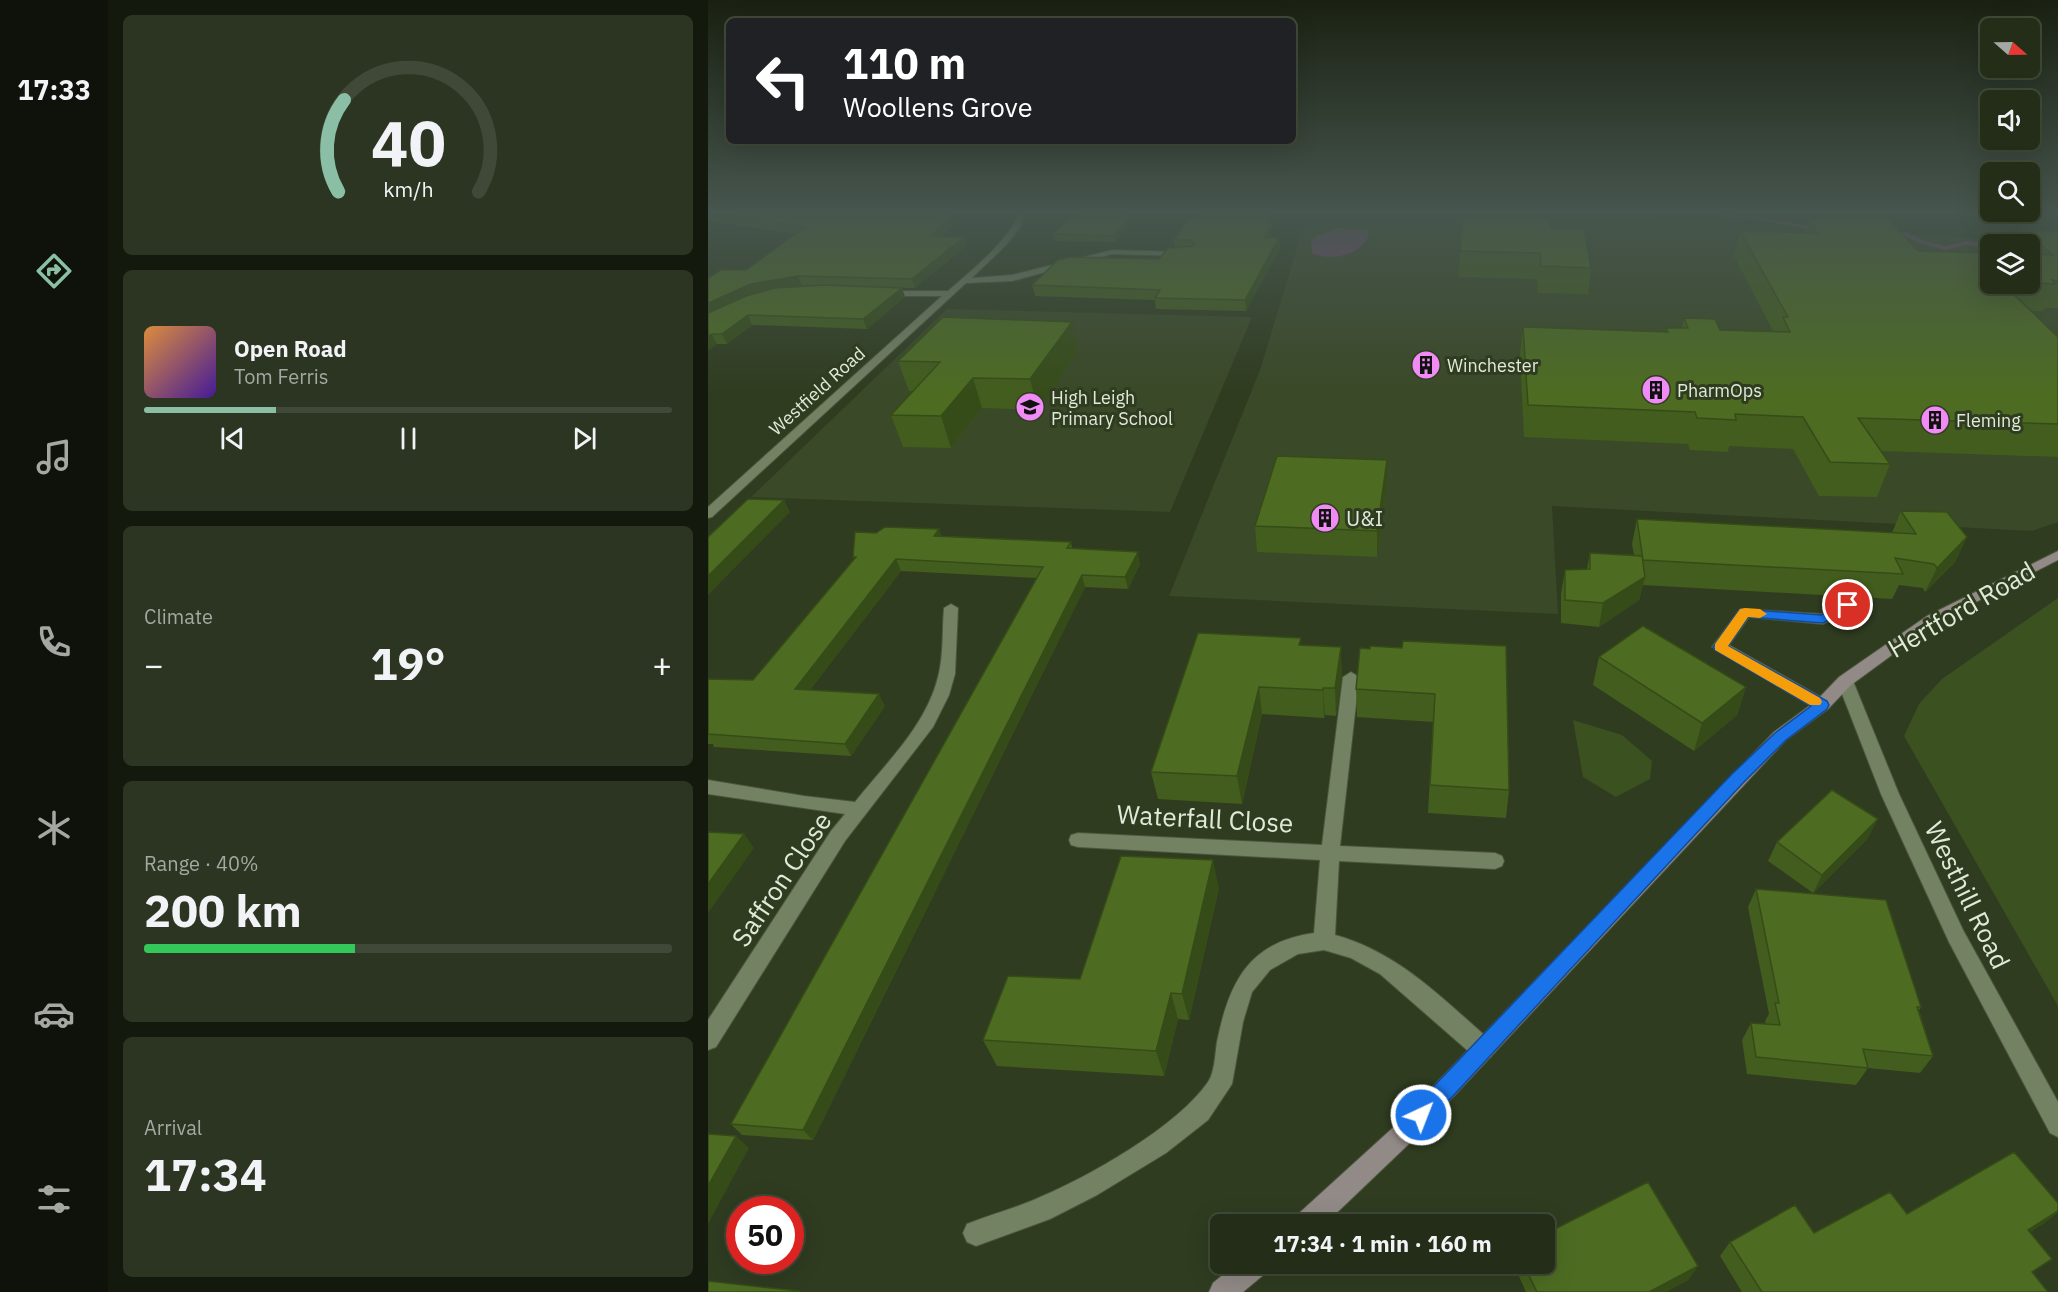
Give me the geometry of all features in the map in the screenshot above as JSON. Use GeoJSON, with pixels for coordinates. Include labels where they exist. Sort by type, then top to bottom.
{"type":"FeatureCollection","features":[{"type":"Feature","properties":{"kind":"main road","name":"Hertford Road"},"geometry":{"type":"LineString","coordinates":[[1317,1214],[1405,1132],[1780,736],[1821,705],[1845,681],[1932,619],[2058,555]]}},
{"type":"Feature","properties":{"kind":"main road"},"geometry":{"type":"LineString","coordinates":[[1222,1292],[1244,1274]]}},
{"type":"Feature","properties":{"kind":"street","name":"Westfield Road"},"geometry":{"type":"LineString","coordinates":[[708,514],[973,272]]}},
{"type":"Feature","properties":{"kind":"street"},"geometry":{"type":"LineString","coordinates":[[964,281],[1012,278],[1034,272]]}},
{"type":"Feature","properties":{"kind":"street"},"geometry":{"type":"LineString","coordinates":[[870,292],[949,294]]}},
{"type":"Feature","properties":{"kind":"street"},"geometry":{"type":"LineString","coordinates":[[1821,705],[1720,647],[1745,612],[1823,619],[1848,605]]}},
{"type":"Feature","properties":{"kind":"street","name":"Saffron Close"},"geometry":{"type":"LineString","coordinates":[[708,1039],[780,923],[859,809],[914,744],[933,711],[947,674],[951,608]]}},
{"type":"Feature","properties":{"kind":"street"},"geometry":{"type":"LineString","coordinates":[[1324,941],[1330,853],[1351,677]]}},
{"type":"Feature","properties":{"kind":"street","name":"Westhill Road"},"geometry":{"type":"LineString","coordinates":[[1845,681],[1890,794],[1935,893],[1993,1008],[2058,1125]]}},
{"type":"Feature","properties":{"kind":"street","name":"Saffron Close"},"geometry":{"type":"LineString","coordinates":[[708,787],[804,803],[859,809]]}},
{"type":"Feature","properties":{"kind":"street","name":"Waterfall Close"},"geometry":{"type":"LineString","coordinates":[[1078,840],[1495,861]]}},
{"type":"Feature","properties":{"kind":"street"},"geometry":{"type":"LineString","coordinates":[[976,1233],[1041,1210],[1088,1186],[1158,1145],[1200,1112],[1221,1084],[1232,1022],[1243,987],[1263,963],[1295,945],[1324,941],[1356,950],[1387,967],[1483,1049]]}},
{"type":"Feature","properties":{"kind":"shaded area"},"geometry":{"type":"Polygon","coordinates":[[[1290,272],[1980,272],[1980,294],[2040,294],[2040,272],[2058,272],[2058,522],[2032,531],[1552,506],[1558,614],[1169,596],[1260,370],[1290,272]]]}},
{"type":"Feature","properties":{"kind":"shaded area","name":"High Leigh Primary School"},"geometry":{"type":"Polygon","coordinates":[[[947,309],[1252,317],[1170,512],[751,497],[947,309]]]}},
{"type":"Feature","properties":{"kind":"shaded area"},"geometry":{"type":"Polygon","coordinates":[[[2058,598],[2058,1006],[1904,736],[1919,704],[1942,679],[2058,598]]]}},
{"type":"Feature","properties":{"kind":"shaded area"},"geometry":{"type":"Polygon","coordinates":[[[1573,720],[1622,735],[1652,761],[1650,779],[1616,797],[1583,777],[1573,720]]]}},
{"type":"Feature","properties":{"kind":"building"},"geometry":{"type":"Polygon","coordinates":[[[717,272],[920,272],[912,279],[798,276],[751,284],[708,303],[708,278],[717,272]]]}},
{"type":"Feature","properties":{"kind":"building"},"geometry":{"type":"Polygon","coordinates":[[[1045,272],[1260,272],[1245,300],[1155,298],[1160,290],[1032,285],[1045,272]]]}},
{"type":"Feature","properties":{"kind":"building"},"geometry":{"type":"Polygon","coordinates":[[[1763,272],[1980,272],[1980,294],[2013,294],[2058,337],[2058,424],[1858,418],[1890,464],[1830,462],[1803,417],[1735,414],[1736,420],[1697,418],[1695,412],[1528,405],[1523,327],[1668,332],[1666,328],[1688,328],[1684,318],[1715,319],[1720,330],[1790,332],[1783,317],[1788,317],[1763,272]]]}},
{"type":"Feature","properties":{"kind":"building"},"geometry":{"type":"Polygon","coordinates":[[[2040,272],[2058,272],[2058,281],[2052,280],[2056,284],[2040,283],[2040,272]]]}},
{"type":"Feature","properties":{"kind":"building"},"geometry":{"type":"Polygon","coordinates":[[[823,285],[902,288],[863,319],[748,315],[722,334],[708,336],[708,313],[746,296],[775,288],[823,285]]]}},
{"type":"Feature","properties":{"kind":"building"},"geometry":{"type":"Polygon","coordinates":[[[943,317],[1072,322],[1030,379],[973,378],[941,416],[891,415],[940,362],[898,361],[943,317]]]}},
{"type":"Feature","properties":{"kind":"building","name":"U&I"},"geometry":{"type":"Polygon","coordinates":[[[1277,456],[1387,460],[1377,531],[1255,526],[1277,456]]]}},
{"type":"Feature","properties":{"kind":"building"},"geometry":{"type":"Polygon","coordinates":[[[748,499],[784,500],[708,576],[708,537],[748,499]]]}},
{"type":"Feature","properties":{"kind":"building"},"geometry":{"type":"Polygon","coordinates":[[[1901,511],[1947,512],[1967,537],[1937,568],[1934,564],[1895,558],[1903,574],[1643,560],[1637,519],[1916,534],[1901,511]]]}},
{"type":"Feature","properties":{"kind":"building"},"geometry":{"type":"Polygon","coordinates":[[[885,527],[939,529],[934,536],[1071,542],[1067,548],[1138,552],[1125,577],[1082,575],[803,1130],[731,1124],[1043,567],[896,559],[795,689],[879,694],[845,744],[708,734],[708,679],[753,680],[856,557],[853,557],[855,532],[876,533],[885,527]]]}},
{"type":"Feature","properties":{"kind":"building"},"geometry":{"type":"Polygon","coordinates":[[[1590,553],[1642,556],[1645,577],[1603,603],[1565,600],[1565,570],[1590,569],[1590,553]]]}},
{"type":"Feature","properties":{"kind":"building"},"geometry":{"type":"Polygon","coordinates":[[[1643,626],[1746,687],[1702,723],[1599,657],[1643,626]]]}},
{"type":"Feature","properties":{"kind":"building"},"geometry":{"type":"Polygon","coordinates":[[[1198,633],[1301,638],[1299,645],[1341,647],[1335,688],[1323,688],[1323,690],[1259,687],[1237,776],[1151,772],[1198,633]]]}},
{"type":"Feature","properties":{"kind":"building"},"geometry":{"type":"Polygon","coordinates":[[[1403,641],[1506,646],[1509,790],[1430,785],[1435,694],[1356,689],[1360,648],[1370,649],[1370,646],[1402,648],[1403,641]]]}},
{"type":"Feature","properties":{"kind":"building"},"geometry":{"type":"Polygon","coordinates":[[[1832,790],[1878,819],[1822,875],[1777,842],[1832,790]]]}},
{"type":"Feature","properties":{"kind":"building"},"geometry":{"type":"Polygon","coordinates":[[[708,832],[744,834],[708,884],[708,832]]]}},
{"type":"Feature","properties":{"kind":"building"},"geometry":{"type":"Polygon","coordinates":[[[1121,856],[1213,860],[1182,994],[1171,993],[1156,1051],[983,1040],[1008,976],[1080,979],[1121,856]]]}},
{"type":"Feature","properties":{"kind":"building"},"geometry":{"type":"Polygon","coordinates":[[[1756,889],[1886,900],[1921,1007],[1917,1007],[1933,1056],[1863,1049],[1868,1068],[1756,1057],[1751,1023],[1780,1025],[1775,1003],[1779,1003],[1756,889]]]}},
{"type":"Feature","properties":{"kind":"building"},"geometry":{"type":"Polygon","coordinates":[[[708,1134],[736,1136],[708,1186],[708,1134]]]}},
{"type":"Feature","properties":{"kind":"building"},"geometry":{"type":"Polygon","coordinates":[[[2014,1152],[2058,1203],[2058,1211],[2028,1230],[2052,1259],[2032,1272],[2048,1292],[1762,1292],[1730,1242],[1795,1205],[1814,1233],[1890,1192],[1907,1214],[2014,1152]]]}},
{"type":"Feature","properties":{"kind":"building"},"geometry":{"type":"Polygon","coordinates":[[[1648,1182],[1698,1266],[1649,1292],[1537,1292],[1528,1274],[1555,1274],[1555,1229],[1648,1182]]]}},
{"type":"Feature","properties":{"kind":"building"},"geometry":{"type":"Polygon","coordinates":[[[708,1281],[799,1291],[708,1292],[708,1281]]]}},
{"type":"Feature","properties":{"kind":"slow traffic"},"geometry":{"type":"LineString","coordinates":[[1760,614],[1745,612],[1720,647],[1815,702]]}},
{"type":"Feature","properties":{"kind":"place","name":"Winchester"},"geometry":{"type":"Point","coordinates":[1426,365]}},
{"type":"Feature","properties":{"kind":"place","name":"PharmOps"},"geometry":{"type":"Point","coordinates":[1656,390]}},
{"type":"Feature","properties":{"kind":"place","name":"High Leigh Primary School"},"geometry":{"type":"Point","coordinates":[1030,407]}},
{"type":"Feature","properties":{"kind":"place","name":"Fleming"},"geometry":{"type":"Point","coordinates":[1935,420]}},
{"type":"Feature","properties":{"kind":"place","name":"U&I"},"geometry":{"type":"Point","coordinates":[1325,518]}},
{"type":"Feature","properties":{"kind":"route"},"geometry":{"type":"LineString","coordinates":[[1421,1115],[1738,778],[1780,736],[1821,705],[1720,647],[1745,612],[1823,619],[1848,605]]}}]}
